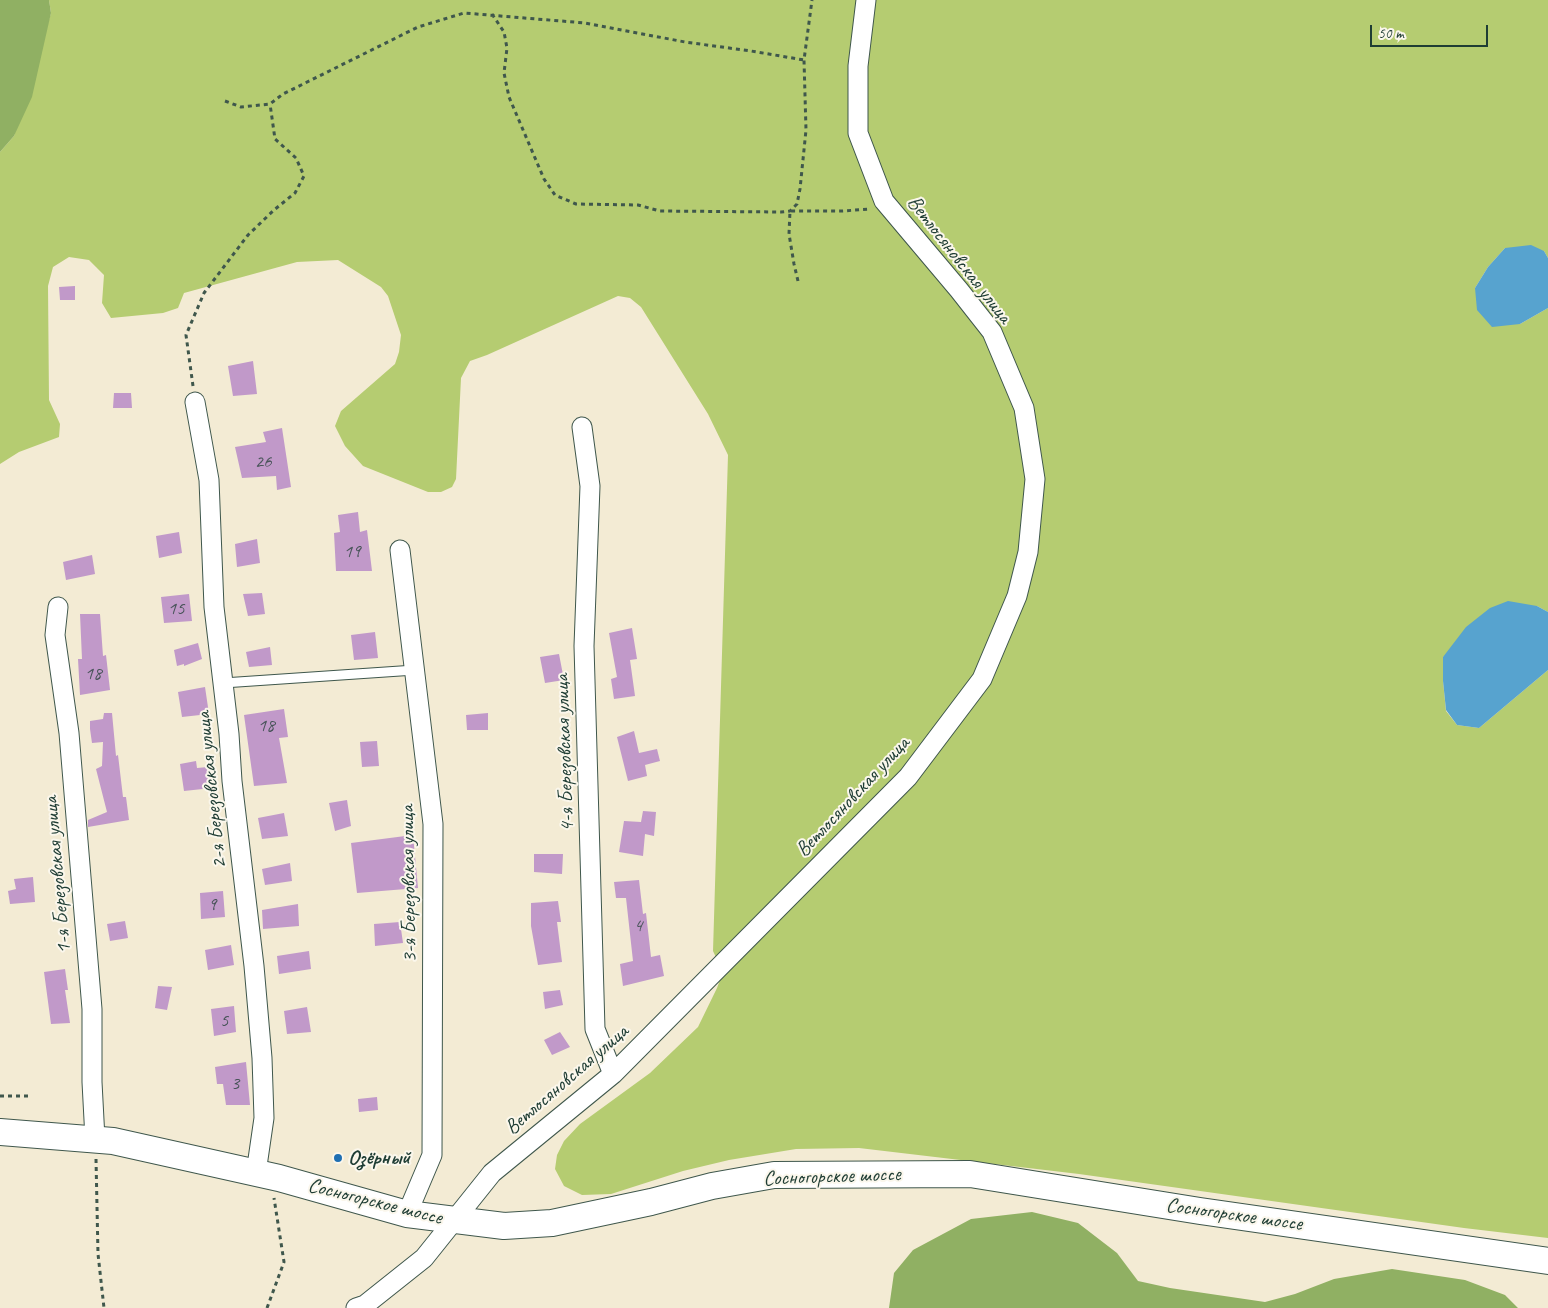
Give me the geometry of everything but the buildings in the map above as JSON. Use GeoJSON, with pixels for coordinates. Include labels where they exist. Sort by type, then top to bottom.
{"type":"FeatureCollection","features":[{"type":"Feature","properties":{"kind":"main road","name":"Сосногорское шоссе"},"geometry":{"type":"LineString","coordinates":[[0,1132],[113,1141],[268,1176],[407,1214],[504,1226],[552,1223],[651,1202],[712,1186],[774,1175],[970,1174],[1200,1211],[1548,1261]]}},
{"type":"Feature","properties":{"kind":"main road","name":"Сосногорское шоссе"},"geometry":{"type":"LineString","coordinates":[[0,1142],[95,1139]]}},
{"type":"Feature","properties":{"kind":"street","name":"Ветлосяновская улица"},"geometry":{"type":"LineString","coordinates":[[356,1308],[365,1305],[424,1258],[492,1173],[613,1074],[908,777],[982,679],[1017,596],[1028,552],[1035,479],[1024,408],[992,332],[884,201],[858,133],[858,66],[866,0]]}},
{"type":"Feature","properties":{"kind":"street","name":"2-я Березовская улица"},"geometry":{"type":"LineString","coordinates":[[195,402],[209,480],[214,607],[254,966],[262,1058],[268,1176]]}},
{"type":"Feature","properties":{"kind":"street","name":"4-я Березовская улица"},"geometry":{"type":"LineString","coordinates":[[582,427],[590,486],[584,646],[595,1029],[613,1074]]}},
{"type":"Feature","properties":{"kind":"street","name":"3-я Березовская улица"},"geometry":{"type":"LineString","coordinates":[[400,550],[433,824],[432,1155],[407,1214]]}},
{"type":"Feature","properties":{"kind":"street","name":"1-я Березовская улица"},"geometry":{"type":"LineString","coordinates":[[58,607],[55,635],[69,733],[92,1009],[92,1082],[95,1139]]}},
{"type":"Feature","properties":{"kind":"lane"},"geometry":{"type":"LineString","coordinates":[[223,684],[415,670]]}},
{"type":"Feature","properties":{"kind":"path"},"geometry":{"type":"LineString","coordinates":[[798,281],[789,234],[790,211],[797,204],[806,130],[804,60],[812,0]]}},
{"type":"Feature","properties":{"kind":"path"},"geometry":{"type":"LineString","coordinates":[[225,101],[240,107],[270,104],[283,94],[418,27],[464,13],[585,23],[685,42],[804,60]]}},
{"type":"Feature","properties":{"kind":"path"},"geometry":{"type":"LineString","coordinates":[[492,14],[504,32],[506,40],[504,73],[509,97],[544,178],[555,195],[576,204],[638,204],[660,211],[842,212],[889,207]]}},
{"type":"Feature","properties":{"kind":"path"},"geometry":{"type":"LineString","coordinates":[[195,402],[186,335],[204,293],[248,235],[295,193],[304,176],[296,158],[275,139],[270,104]]}},
{"type":"Feature","properties":{"kind":"path"},"geometry":{"type":"LineString","coordinates":[[0,1096],[30,1096]]}},
{"type":"Feature","properties":{"kind":"path"},"geometry":{"type":"LineString","coordinates":[[95,1139],[98,1254],[104,1308]]}},
{"type":"Feature","properties":{"kind":"path"},"geometry":{"type":"LineString","coordinates":[[267,1308],[284,1262],[274,1198],[268,1176]]}},
{"type":"Feature","properties":{"kind":"green space"},"geometry":{"type":"Polygon","coordinates":[[[0,0],[49,0],[51,13],[32,97],[14,136],[0,152],[0,0]]]}},
{"type":"Feature","properties":{"kind":"green space"},"geometry":{"type":"Polygon","coordinates":[[[49,0],[1548,0],[1548,258],[1544,251],[1505,248],[1488,267],[1475,288],[1520,324],[1548,308],[1548,612],[1537,606],[1443,657],[1443,681],[1446,711],[1457,725],[1479,728],[1548,670],[1548,1238],[1079,1174],[859,1148],[796,1149],[729,1160],[683,1171],[611,1194],[582,1195],[564,1186],[555,1169],[557,1155],[564,1141],[580,1124],[650,1073],[698,1027],[723,972],[713,951],[728,455],[708,414],[641,307],[630,298],[618,296],[470,361],[461,378],[456,479],[452,487],[441,492],[428,492],[363,466],[345,446],[335,426],[341,411],[395,364],[399,352],[401,335],[388,296],[381,287],[338,260],[297,262],[184,293],[178,308],[163,313],[111,318],[102,303],[104,275],[89,260],[69,257],[53,267],[48,286],[49,400],[60,424],[59,437],[19,452],[0,464],[0,152],[14,136],[51,13],[49,0]]]}},
{"type":"Feature","properties":{"kind":"green space"},"geometry":{"type":"Polygon","coordinates":[[[1032,1212],[1078,1223],[1117,1253],[1138,1281],[1170,1288],[1265,1302],[1295,1294],[1334,1279],[1392,1269],[1465,1280],[1505,1295],[1518,1308],[889,1308],[894,1273],[913,1250],[971,1219],[1032,1212]]]}},
{"type":"Feature","properties":{"kind":"water"},"geometry":{"type":"Polygon","coordinates":[[[1531,245],[1544,251],[1548,258],[1548,308],[1520,324],[1492,327],[1477,310],[1475,288],[1488,267],[1505,248],[1531,245]]]}},
{"type":"Feature","properties":{"kind":"water"},"geometry":{"type":"Polygon","coordinates":[[[1508,601],[1537,606],[1548,612],[1548,670],[1479,728],[1457,725],[1446,710],[1443,657],[1466,627],[1490,608],[1508,601]]]}},
{"type":"Feature","properties":{"kind":"place","name":"Озёрный"},"geometry":{"type":"Point","coordinates":[338,1158]}}]}
